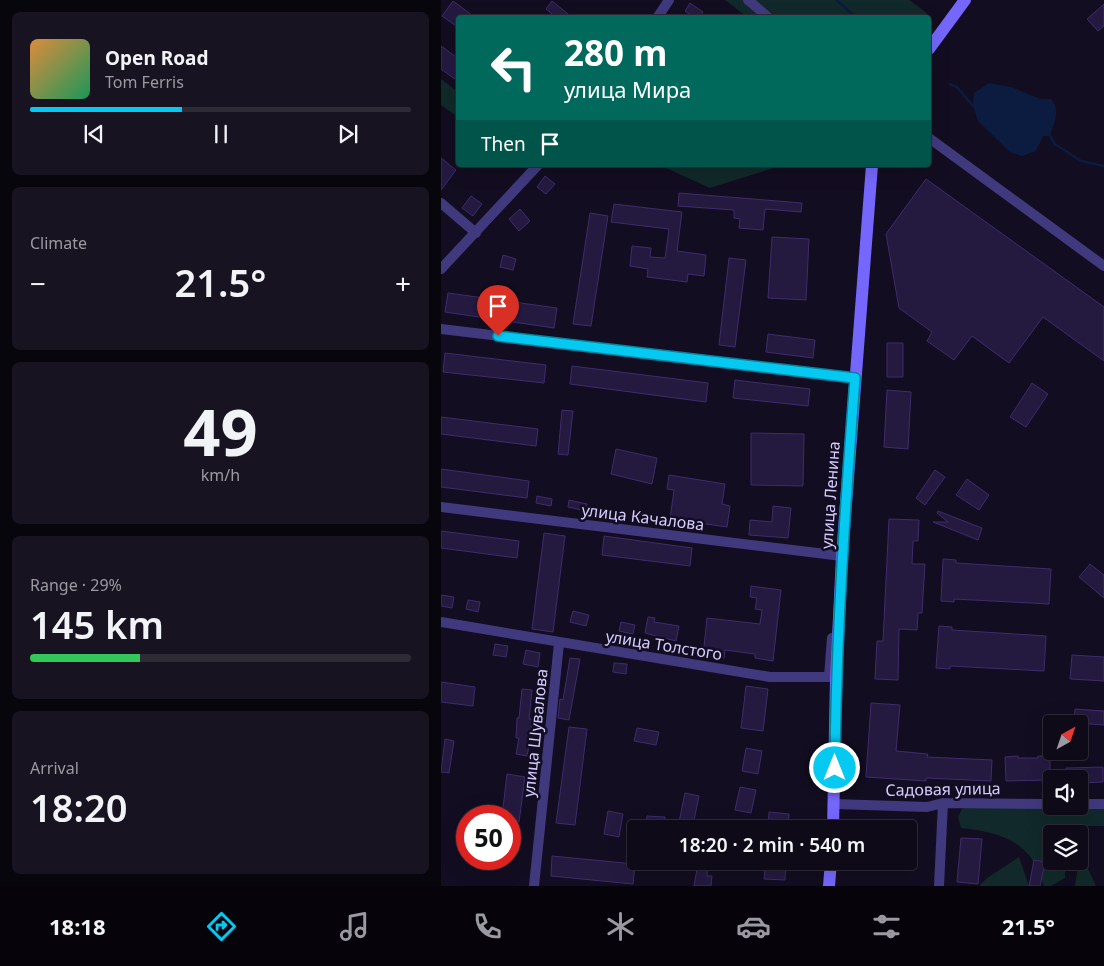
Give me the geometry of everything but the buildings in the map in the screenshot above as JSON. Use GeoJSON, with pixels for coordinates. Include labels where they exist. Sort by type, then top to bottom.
{"type":"FeatureCollection","features":[{"type":"Feature","properties":{"kind":"main road"},"geometry":{"type":"LineString","coordinates":[[931,46],[965,0]]}},
{"type":"Feature","properties":{"kind":"main road","name":"улица Ленина"},"geometry":{"type":"LineString","coordinates":[[834,820],[836,678],[842,556],[872,167]]}},
{"type":"Feature","properties":{"kind":"main road"},"geometry":{"type":"LineString","coordinates":[[869,182],[878,167]]}},
{"type":"Feature","properties":{"kind":"main road"},"geometry":{"type":"LineString","coordinates":[[829,886],[830,870]]}},
{"type":"Feature","properties":{"kind":"street"},"geometry":{"type":"LineString","coordinates":[[659,15],[669,0]]}},
{"type":"Feature","properties":{"kind":"street"},"geometry":{"type":"LineString","coordinates":[[748,0],[766,15]]}},
{"type":"Feature","properties":{"kind":"street"},"geometry":{"type":"LineString","coordinates":[[931,140],[1104,266]]}},
{"type":"Feature","properties":{"kind":"street"},"geometry":{"type":"LineString","coordinates":[[931,146],[940,148]]}},
{"type":"Feature","properties":{"kind":"street"},"geometry":{"type":"LineString","coordinates":[[441,269],[536,167]]}},
{"type":"Feature","properties":{"kind":"street"},"geometry":{"type":"LineString","coordinates":[[441,203],[476,233]]}},
{"type":"Feature","properties":{"kind":"street"},"geometry":{"type":"LineString","coordinates":[[441,329],[855,378]]}},
{"type":"Feature","properties":{"kind":"street","name":"улица Качалова"},"geometry":{"type":"LineString","coordinates":[[441,508],[842,556]]}},
{"type":"Feature","properties":{"kind":"street","name":"улица Толстого"},"geometry":{"type":"LineString","coordinates":[[441,622],[770,677],[829,677],[833,627],[838,627]]}},
{"type":"Feature","properties":{"kind":"street","name":"улица Шувалова"},"geometry":{"type":"LineString","coordinates":[[534,886],[559,643]]}},
{"type":"Feature","properties":{"kind":"street"},"geometry":{"type":"LineString","coordinates":[[939,886],[943,803]]}},
{"type":"Feature","properties":{"kind":"street","name":"Садовая улица"},"geometry":{"type":"LineString","coordinates":[[835,804],[927,807],[943,803],[1043,804]]}},
{"type":"Feature","properties":{"kind":"street"},"geometry":{"type":"LineString","coordinates":[[1088,804],[1104,804]]}},
{"type":"Feature","properties":{"kind":"green space"},"geometry":{"type":"Polygon","coordinates":[[[725,0],[909,0],[927,13],[925,15],[744,15],[725,0]]]}},
{"type":"Feature","properties":{"kind":"green space"},"geometry":{"type":"Polygon","coordinates":[[[441,79],[456,90],[456,116],[441,105],[441,79]]]}},
{"type":"Feature","properties":{"kind":"green space"},"geometry":{"type":"Polygon","coordinates":[[[666,167],[777,167],[710,188],[666,167]]]}},
{"type":"Feature","properties":{"kind":"green space"},"geometry":{"type":"Polygon","coordinates":[[[964,805],[1043,805],[1043,815],[1088,815],[1088,805],[1104,805],[1104,826],[1043,825],[1043,870],[1065,870],[1065,878],[1051,886],[1044,886],[1028,854],[1014,842],[997,835],[961,828],[958,817],[964,805]]]}},
{"type":"Feature","properties":{"kind":"green space"},"geometry":{"type":"Polygon","coordinates":[[[1019,857],[1029,886],[979,886],[987,878],[1019,857]]]}},
{"type":"Feature","properties":{"kind":"green space"},"geometry":{"type":"Polygon","coordinates":[[[1088,868],[1096,886],[1075,886],[1077,870],[1088,868]]]}},
{"type":"Feature","properties":{"kind":"water"},"geometry":{"type":"Polygon","coordinates":[[[989,83],[1011,87],[1041,99],[1051,99],[1054,103],[1056,116],[1050,136],[1043,136],[1036,151],[1022,156],[1010,152],[978,121],[973,106],[974,93],[989,83]]]}},
{"type":"Feature","properties":{"kind":"waterway"},"geometry":{"type":"LineString","coordinates":[[837,0],[853,15]]}},
{"type":"Feature","properties":{"kind":"waterway"},"geometry":{"type":"LineString","coordinates":[[950,84],[957,87],[973,106]]}},
{"type":"Feature","properties":{"kind":"waterway"},"geometry":{"type":"LineString","coordinates":[[1050,136],[1055,144],[1081,161],[1104,166]]}},
{"type":"Feature","properties":{"kind":"route"},"geometry":{"type":"LineString","coordinates":[[498,336],[855,378],[841,574],[836,678],[835,768]]}}]}
